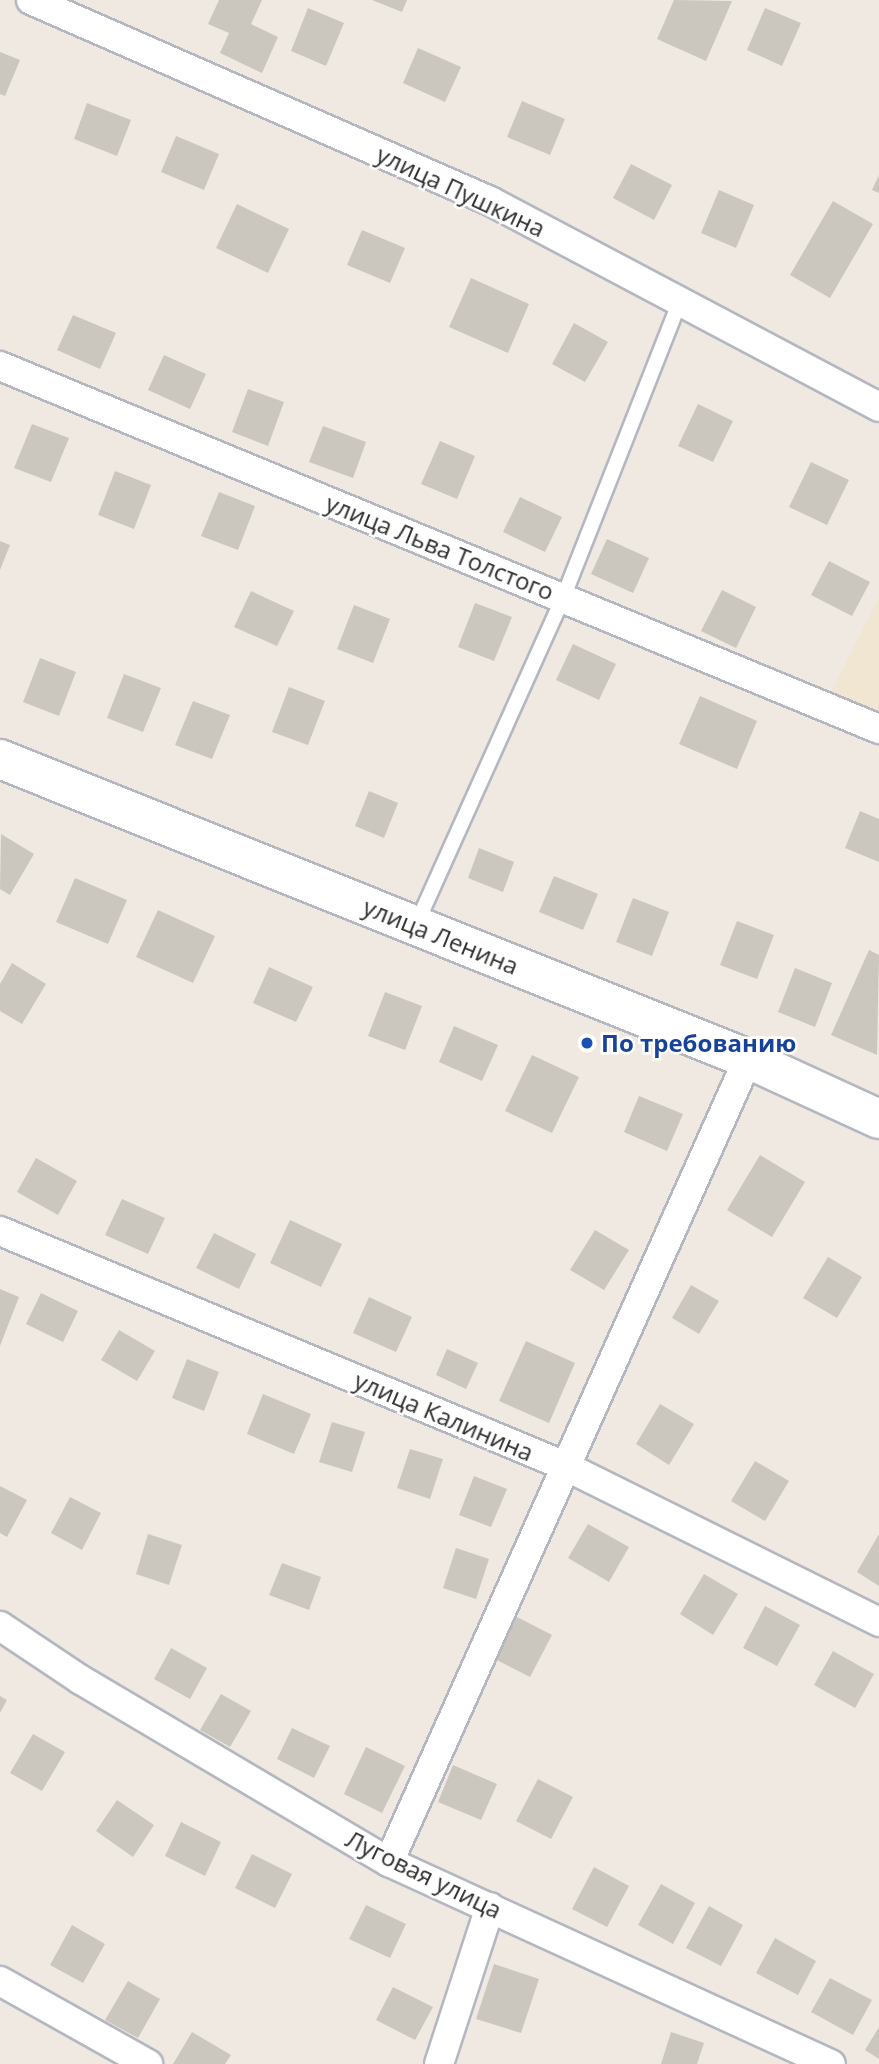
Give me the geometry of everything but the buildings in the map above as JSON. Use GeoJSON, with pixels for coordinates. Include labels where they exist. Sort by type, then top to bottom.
{"type":"FeatureCollection","features":[{"type":"Feature","properties":{"kind":"street","name":"улица Пушкина"},"geometry":{"type":"LineString","coordinates":[[31,0],[490,201],[877,401]]}},
{"type":"Feature","properties":{"kind":"street","name":"улица Льва Толстого"},"geometry":{"type":"LineString","coordinates":[[0,366],[879,729]]}},
{"type":"Feature","properties":{"kind":"street","name":"улица Ленина"},"geometry":{"type":"LineString","coordinates":[[0,759],[748,1059],[879,1119]]}},
{"type":"Feature","properties":{"kind":"street"},"geometry":{"type":"LineString","coordinates":[[389,1862],[748,1059]]}},
{"type":"Feature","properties":{"kind":"street","name":"улица Калинина"},"geometry":{"type":"LineString","coordinates":[[0,1231],[565,1466],[879,1622]]}},
{"type":"Feature","properties":{"kind":"street","name":"Луговая улица"},"geometry":{"type":"LineString","coordinates":[[0,1626],[81,1680],[389,1862],[831,2064]]}},
{"type":"Feature","properties":{"kind":"street"},"geometry":{"type":"LineString","coordinates":[[439,2064],[490,1907]]}},
{"type":"Feature","properties":{"kind":"street"},"geometry":{"type":"LineString","coordinates":[[0,1981],[148,2064]]}},
{"type":"Feature","properties":{"kind":"lane"},"geometry":{"type":"LineString","coordinates":[[416,926],[563,598],[680,301]]}},
{"type":"Feature","properties":{"kind":"shaded area"},"geometry":{"type":"Polygon","coordinates":[[[879,597],[879,714],[830,694],[879,597]]]}},
{"type":"Feature","properties":{"kind":"place","name":"По требованию"},"geometry":{"type":"Point","coordinates":[587,1043]}}]}
